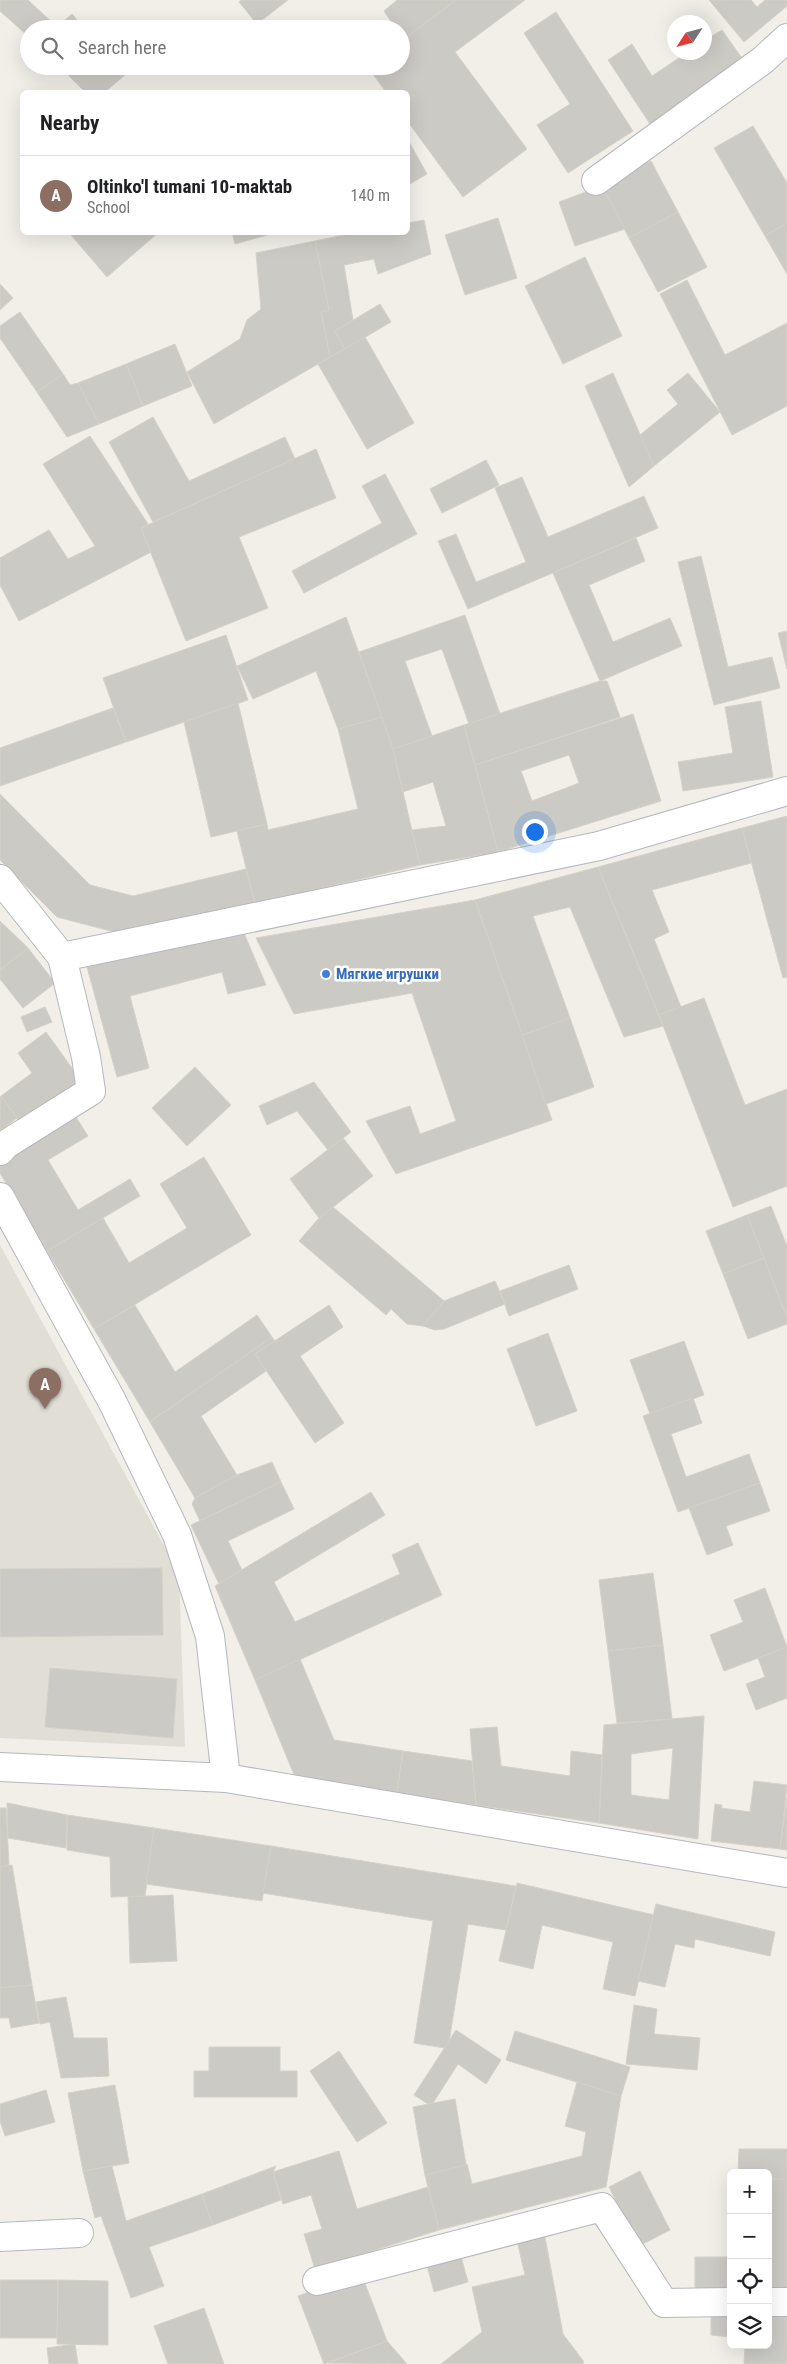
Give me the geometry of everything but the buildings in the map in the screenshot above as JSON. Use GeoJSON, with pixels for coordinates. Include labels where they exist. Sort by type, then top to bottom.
{"type":"FeatureCollection","features":[{"type":"Feature","properties":{"kind":"street"},"geometry":{"type":"LineString","coordinates":[[596,181],[763,60],[787,38]]}},
{"type":"Feature","properties":{"kind":"street"},"geometry":{"type":"LineString","coordinates":[[62,957],[599,846],[787,791]]}},
{"type":"Feature","properties":{"kind":"street"},"geometry":{"type":"LineString","coordinates":[[0,880],[62,957],[86,1057],[91,1091],[5,1145],[0,1151]]}},
{"type":"Feature","properties":{"kind":"street"},"geometry":{"type":"LineString","coordinates":[[0,1197],[112,1401],[177,1536],[210,1636],[226,1778]]}},
{"type":"Feature","properties":{"kind":"street"},"geometry":{"type":"LineString","coordinates":[[0,1766],[226,1778],[787,1873]]}},
{"type":"Feature","properties":{"kind":"street"},"geometry":{"type":"LineString","coordinates":[[317,2281],[602,2207],[664,2303],[727,2302]]}},
{"type":"Feature","properties":{"kind":"street"},"geometry":{"type":"LineString","coordinates":[[0,2237],[80,2233]]}},
{"type":"Feature","properties":{"kind":"street"},"geometry":{"type":"LineString","coordinates":[[772,2302],[787,2302]]}},
{"type":"Feature","properties":{"kind":"shaded area"},"geometry":{"type":"Polygon","coordinates":[[[0,1245],[179,1573],[185,1747],[0,1738],[0,1245]]]}},
{"type":"Feature","properties":{"kind":"place","name":"Мягкие игрушки"},"geometry":{"type":"Point","coordinates":[326,974]}},
{"type":"Feature","properties":{"kind":"place","name":"Oltinko'l tumani 10-maktab"},"geometry":{"type":"Point","coordinates":[45,1409]}}]}
